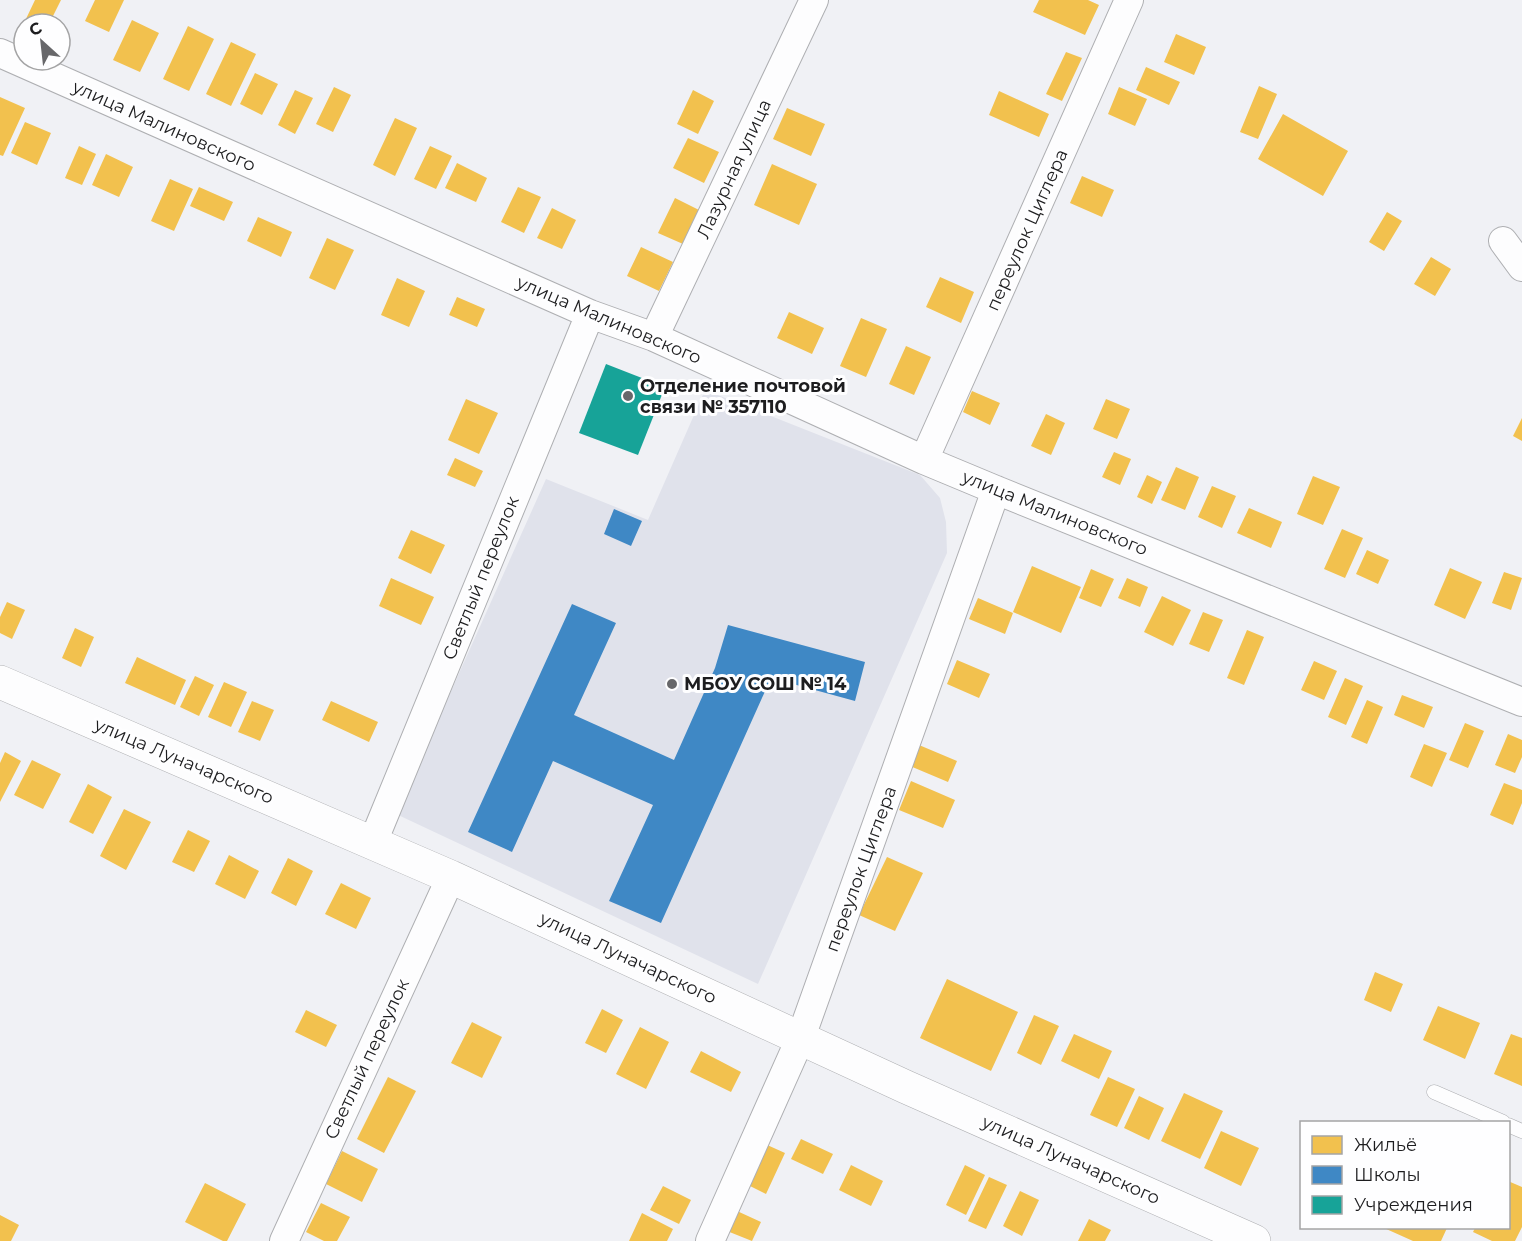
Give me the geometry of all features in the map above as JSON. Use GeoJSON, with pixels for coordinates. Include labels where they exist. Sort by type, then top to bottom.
{"type":"FeatureCollection","features":[{"type":"Feature","properties":{"kind":"street","name":"Лазурная улица"},"geometry":{"type":"LineString","coordinates":[[654,337],[814,0]]}},
{"type":"Feature","properties":{"kind":"street","name":"переулок Циглера"},"geometry":{"type":"LineString","coordinates":[[924,460],[1129,0]]}},
{"type":"Feature","properties":{"kind":"street","name":"улица Малиновского"},"geometry":{"type":"LineString","coordinates":[[0,54],[590,314],[654,337],[924,460],[1522,702]]}},
{"type":"Feature","properties":{"kind":"street"},"geometry":{"type":"LineString","coordinates":[[1503,241],[1522,267]]}},
{"type":"Feature","properties":{"kind":"street","name":"Светлый переулок"},"geometry":{"type":"LineString","coordinates":[[373,842],[590,314]]}},
{"type":"Feature","properties":{"kind":"street","name":"переулок Циглера"},"geometry":{"type":"LineString","coordinates":[[710,1241],[801,1037],[996,490]]}},
{"type":"Feature","properties":{"kind":"street","name":"улица Луначарского"},"geometry":{"type":"LineString","coordinates":[[0,682],[373,842],[906,1087],[1254,1241]]}},
{"type":"Feature","properties":{"kind":"street","name":"Светлый переулок"},"geometry":{"type":"LineString","coordinates":[[284,1241],[451,877]]}},
{"type":"Feature","properties":{"kind":"lane"},"geometry":{"type":"LineString","coordinates":[[1434,1092],[1501,1121]]}},
{"type":"Feature","properties":{"kind":"shaded area","name":"МБОУ СОШ № 14"},"geometry":{"type":"Polygon","coordinates":[[[705,390],[920,475],[940,498],[946,522],[947,553],[758,984],[396,814],[546,479],[648,520],[705,390]]]}},
{"type":"Feature","properties":{"kind":"building: Жильё"},"geometry":{"type":"Polygon","coordinates":[[[35,0],[61,0],[55,12],[29,12],[35,0]]]}},
{"type":"Feature","properties":{"kind":"building: Жильё"},"geometry":{"type":"Polygon","coordinates":[[[95,0],[124,0],[109,32],[85,21],[95,0]]]}},
{"type":"Feature","properties":{"kind":"building: Жильё"},"geometry":{"type":"Polygon","coordinates":[[[1039,0],[1088,0],[1099,5],[1085,35],[1033,12],[1039,0]]]}},
{"type":"Feature","properties":{"kind":"building: Жильё"},"geometry":{"type":"Polygon","coordinates":[[[132,20],[159,33],[140,72],[113,60],[132,20]]]}},
{"type":"Feature","properties":{"kind":"building: Жильё"},"geometry":{"type":"Polygon","coordinates":[[[188,26],[214,39],[189,91],[163,79],[188,26]]]}},
{"type":"Feature","properties":{"kind":"building: Жильё"},"geometry":{"type":"Polygon","coordinates":[[[1176,34],[1206,47],[1194,75],[1164,62],[1176,34]]]}},
{"type":"Feature","properties":{"kind":"building: Жильё"},"geometry":{"type":"Polygon","coordinates":[[[231,42],[256,54],[231,106],[206,94],[231,42]]]}},
{"type":"Feature","properties":{"kind":"building: Жильё"},"geometry":{"type":"Polygon","coordinates":[[[1066,52],[1082,58],[1062,101],[1046,94],[1066,52]]]}},
{"type":"Feature","properties":{"kind":"building: Жильё"},"geometry":{"type":"Polygon","coordinates":[[[1146,67],[1180,82],[1169,105],[1136,90],[1146,67]]]}},
{"type":"Feature","properties":{"kind":"building: Жильё"},"geometry":{"type":"Polygon","coordinates":[[[255,73],[278,84],[262,115],[240,104],[255,73]]]}},
{"type":"Feature","properties":{"kind":"building: Жильё"},"geometry":{"type":"Polygon","coordinates":[[[1259,86],[1277,94],[1258,139],[1240,132],[1259,86]]]}},
{"type":"Feature","properties":{"kind":"building: Жильё"},"geometry":{"type":"Polygon","coordinates":[[[334,87],[351,95],[333,132],[316,124],[334,87]]]}},
{"type":"Feature","properties":{"kind":"building: Жильё"},"geometry":{"type":"Polygon","coordinates":[[[1119,87],[1147,99],[1135,126],[1108,114],[1119,87]]]}},
{"type":"Feature","properties":{"kind":"building: Жильё"},"geometry":{"type":"Polygon","coordinates":[[[295,90],[313,98],[295,134],[278,125],[295,90]]]}},
{"type":"Feature","properties":{"kind":"building: Жильё"},"geometry":{"type":"Polygon","coordinates":[[[693,90],[714,101],[698,134],[677,124],[693,90]]]}},
{"type":"Feature","properties":{"kind":"building: Жильё"},"geometry":{"type":"Polygon","coordinates":[[[999,91],[1049,114],[1039,137],[989,115],[999,91]]]}},
{"type":"Feature","properties":{"kind":"building: Жильё"},"geometry":{"type":"Polygon","coordinates":[[[0,97],[25,108],[3,156],[0,155],[0,97]]]}},
{"type":"Feature","properties":{"kind":"building: Жильё"},"geometry":{"type":"Polygon","coordinates":[[[787,108],[825,124],[811,156],[773,139],[787,108]]]}},
{"type":"Feature","properties":{"kind":"building: Жильё"},"geometry":{"type":"Polygon","coordinates":[[[1283,114],[1348,151],[1323,196],[1258,159],[1283,114]]]}},
{"type":"Feature","properties":{"kind":"building: Жильё"},"geometry":{"type":"Polygon","coordinates":[[[395,118],[417,128],[395,176],[373,165],[395,118]]]}},
{"type":"Feature","properties":{"kind":"building: Жильё"},"geometry":{"type":"Polygon","coordinates":[[[25,122],[51,133],[37,165],[11,153],[25,122]]]}},
{"type":"Feature","properties":{"kind":"building: Жильё"},"geometry":{"type":"Polygon","coordinates":[[[688,138],[719,152],[704,183],[673,168],[688,138]]]}},
{"type":"Feature","properties":{"kind":"building: Жильё"},"geometry":{"type":"Polygon","coordinates":[[[79,146],[96,154],[82,185],[65,178],[79,146]]]}},
{"type":"Feature","properties":{"kind":"building: Жильё"},"geometry":{"type":"Polygon","coordinates":[[[430,146],[452,156],[436,189],[414,179],[430,146]]]}},
{"type":"Feature","properties":{"kind":"building: Жильё"},"geometry":{"type":"Polygon","coordinates":[[[106,154],[133,167],[119,197],[92,185],[106,154]]]}},
{"type":"Feature","properties":{"kind":"building: Жильё"},"geometry":{"type":"Polygon","coordinates":[[[457,163],[487,178],[476,202],[445,188],[457,163]]]}},
{"type":"Feature","properties":{"kind":"building: Жильё"},"geometry":{"type":"Polygon","coordinates":[[[772,164],[817,184],[799,225],[754,205],[772,164]]]}},
{"type":"Feature","properties":{"kind":"building: Жильё"},"geometry":{"type":"Polygon","coordinates":[[[1082,176],[1114,190],[1102,217],[1070,203],[1082,176]]]}},
{"type":"Feature","properties":{"kind":"building: Жильё"},"geometry":{"type":"Polygon","coordinates":[[[170,179],[193,189],[174,231],[151,221],[170,179]]]}},
{"type":"Feature","properties":{"kind":"building: Жильё"},"geometry":{"type":"Polygon","coordinates":[[[199,187],[233,202],[224,221],[190,206],[199,187]]]}},
{"type":"Feature","properties":{"kind":"building: Жильё"},"geometry":{"type":"Polygon","coordinates":[[[518,187],[541,197],[524,233],[501,222],[518,187]]]}},
{"type":"Feature","properties":{"kind":"building: Жильё"},"geometry":{"type":"Polygon","coordinates":[[[675,198],[699,210],[683,244],[658,233],[675,198]]]}},
{"type":"Feature","properties":{"kind":"building: Жильё"},"geometry":{"type":"Polygon","coordinates":[[[552,208],[576,220],[562,249],[537,238],[552,208]]]}},
{"type":"Feature","properties":{"kind":"building: Жильё"},"geometry":{"type":"Polygon","coordinates":[[[1387,212],[1402,221],[1384,251],[1369,242],[1387,212]]]}},
{"type":"Feature","properties":{"kind":"building: Жильё"},"geometry":{"type":"Polygon","coordinates":[[[258,217],[292,232],[281,257],[247,241],[258,217]]]}},
{"type":"Feature","properties":{"kind":"building: Жильё"},"geometry":{"type":"Polygon","coordinates":[[[327,238],[354,250],[335,290],[309,278],[327,238]]]}},
{"type":"Feature","properties":{"kind":"building: Жильё"},"geometry":{"type":"Polygon","coordinates":[[[641,247],[673,262],[659,291],[627,276],[641,247]]]}},
{"type":"Feature","properties":{"kind":"building: Жильё"},"geometry":{"type":"Polygon","coordinates":[[[1431,257],[1451,269],[1435,296],[1414,284],[1431,257]]]}},
{"type":"Feature","properties":{"kind":"building: Жильё"},"geometry":{"type":"Polygon","coordinates":[[[940,277],[974,292],[961,323],[926,307],[940,277]]]}},
{"type":"Feature","properties":{"kind":"building: Жильё"},"geometry":{"type":"Polygon","coordinates":[[[397,278],[425,291],[409,327],[381,315],[397,278]]]}},
{"type":"Feature","properties":{"kind":"building: Жильё"},"geometry":{"type":"Polygon","coordinates":[[[457,297],[485,309],[477,327],[449,315],[457,297]]]}},
{"type":"Feature","properties":{"kind":"building: Жильё"},"geometry":{"type":"Polygon","coordinates":[[[789,312],[824,328],[812,354],[777,338],[789,312]]]}},
{"type":"Feature","properties":{"kind":"building: Жильё"},"geometry":{"type":"Polygon","coordinates":[[[861,318],[887,329],[866,377],[840,366],[861,318]]]}},
{"type":"Feature","properties":{"kind":"building: Жильё"},"geometry":{"type":"Polygon","coordinates":[[[906,346],[931,357],[914,395],[889,384],[906,346]]]}},
{"type":"Feature","properties":{"kind":"building: Жильё"},"geometry":{"type":"Polygon","coordinates":[[[972,391],[1000,403],[990,425],[963,412],[972,391]]]}},
{"type":"Feature","properties":{"kind":"building: Жильё"},"geometry":{"type":"Polygon","coordinates":[[[466,399],[498,413],[479,454],[448,440],[466,399]]]}},
{"type":"Feature","properties":{"kind":"building: Жильё"},"geometry":{"type":"Polygon","coordinates":[[[1106,399],[1130,409],[1117,439],[1093,429],[1106,399]]]}},
{"type":"Feature","properties":{"kind":"building: Жильё"},"geometry":{"type":"Polygon","coordinates":[[[1046,414],[1065,423],[1051,455],[1031,446],[1046,414]]]}},
{"type":"Feature","properties":{"kind":"building: Жильё"},"geometry":{"type":"Polygon","coordinates":[[[1522,418],[1522,441],[1513,436],[1522,418]]]}},
{"type":"Feature","properties":{"kind":"building: Жильё"},"geometry":{"type":"Polygon","coordinates":[[[1114,452],[1131,459],[1120,485],[1102,477],[1114,452]]]}},
{"type":"Feature","properties":{"kind":"building: Жильё"},"geometry":{"type":"Polygon","coordinates":[[[455,458],[483,471],[475,487],[447,475],[455,458]]]}},
{"type":"Feature","properties":{"kind":"building: Жильё"},"geometry":{"type":"Polygon","coordinates":[[[1176,467],[1199,477],[1185,510],[1161,500],[1176,467]]]}},
{"type":"Feature","properties":{"kind":"building: Жильё"},"geometry":{"type":"Polygon","coordinates":[[[1147,475],[1162,482],[1152,504],[1137,497],[1147,475]]]}},
{"type":"Feature","properties":{"kind":"building: Жильё"},"geometry":{"type":"Polygon","coordinates":[[[1313,476],[1340,487],[1323,525],[1297,514],[1313,476]]]}},
{"type":"Feature","properties":{"kind":"building: Жильё"},"geometry":{"type":"Polygon","coordinates":[[[1212,486],[1236,496],[1222,528],[1198,517],[1212,486]]]}},
{"type":"Feature","properties":{"kind":"building: Жильё"},"geometry":{"type":"Polygon","coordinates":[[[1249,508],[1282,522],[1271,548],[1237,533],[1249,508]]]}},
{"type":"Feature","properties":{"kind":"building: Жильё"},"geometry":{"type":"Polygon","coordinates":[[[1342,529],[1363,538],[1345,578],[1324,569],[1342,529]]]}},
{"type":"Feature","properties":{"kind":"building: Жильё"},"geometry":{"type":"Polygon","coordinates":[[[411,530],[445,545],[431,574],[398,558],[411,530]]]}},
{"type":"Feature","properties":{"kind":"building: Жильё"},"geometry":{"type":"Polygon","coordinates":[[[1367,550],[1389,560],[1378,584],[1356,574],[1367,550]]]}},
{"type":"Feature","properties":{"kind":"building: Жильё"},"geometry":{"type":"Polygon","coordinates":[[[1032,566],[1081,587],[1061,633],[1013,612],[1032,566]]]}},
{"type":"Feature","properties":{"kind":"building: Жильё"},"geometry":{"type":"Polygon","coordinates":[[[1450,568],[1482,582],[1465,619],[1434,605],[1450,568]]]}},
{"type":"Feature","properties":{"kind":"building: Жильё"},"geometry":{"type":"Polygon","coordinates":[[[1091,569],[1114,579],[1101,607],[1079,598],[1091,569]]]}},
{"type":"Feature","properties":{"kind":"building: Жильё"},"geometry":{"type":"Polygon","coordinates":[[[1504,572],[1522,578],[1511,610],[1492,603],[1504,572]]]}},
{"type":"Feature","properties":{"kind":"building: Жильё"},"geometry":{"type":"Polygon","coordinates":[[[391,578],[434,597],[421,625],[379,606],[391,578]]]}},
{"type":"Feature","properties":{"kind":"building: Жильё"},"geometry":{"type":"Polygon","coordinates":[[[1127,578],[1148,587],[1140,607],[1118,598],[1127,578]]]}},
{"type":"Feature","properties":{"kind":"building: Жильё"},"geometry":{"type":"Polygon","coordinates":[[[1162,596],[1191,610],[1173,646],[1144,632],[1162,596]]]}},
{"type":"Feature","properties":{"kind":"building: Жильё"},"geometry":{"type":"Polygon","coordinates":[[[978,598],[1013,613],[1005,634],[969,619],[978,598]]]}},
{"type":"Feature","properties":{"kind":"building: Жильё"},"geometry":{"type":"Polygon","coordinates":[[[7,602],[25,610],[12,639],[0,633],[0,617],[7,602]]]}},
{"type":"Feature","properties":{"kind":"building: Жильё"},"geometry":{"type":"Polygon","coordinates":[[[1203,612],[1223,620],[1209,652],[1189,644],[1203,612]]]}},
{"type":"Feature","properties":{"kind":"building: Жильё"},"geometry":{"type":"Polygon","coordinates":[[[75,628],[94,637],[81,667],[62,658],[75,628]]]}},
{"type":"Feature","properties":{"kind":"building: Жильё"},"geometry":{"type":"Polygon","coordinates":[[[1247,630],[1264,637],[1244,685],[1227,678],[1247,630]]]}},
{"type":"Feature","properties":{"kind":"building: Жильё"},"geometry":{"type":"Polygon","coordinates":[[[137,657],[186,680],[175,705],[125,683],[137,657]]]}},
{"type":"Feature","properties":{"kind":"building: Жильё"},"geometry":{"type":"Polygon","coordinates":[[[957,660],[990,674],[979,698],[947,684],[957,660]]]}},
{"type":"Feature","properties":{"kind":"building: Жильё"},"geometry":{"type":"Polygon","coordinates":[[[1314,661],[1337,671],[1324,700],[1301,690],[1314,661]]]}},
{"type":"Feature","properties":{"kind":"building: Жильё"},"geometry":{"type":"Polygon","coordinates":[[[195,676],[214,685],[199,716],[180,707],[195,676]]]}},
{"type":"Feature","properties":{"kind":"building: Жильё"},"geometry":{"type":"Polygon","coordinates":[[[1345,678],[1363,686],[1346,725],[1328,717],[1345,678]]]}},
{"type":"Feature","properties":{"kind":"building: Жильё"},"geometry":{"type":"Polygon","coordinates":[[[224,682],[247,692],[231,727],[208,717],[224,682]]]}},
{"type":"Feature","properties":{"kind":"building: Жильё"},"geometry":{"type":"Polygon","coordinates":[[[1402,695],[1433,707],[1424,728],[1394,715],[1402,695]]]}},
{"type":"Feature","properties":{"kind":"building: Жильё"},"geometry":{"type":"Polygon","coordinates":[[[1367,700],[1383,707],[1367,744],[1351,737],[1367,700]]]}},
{"type":"Feature","properties":{"kind":"building: Жильё"},"geometry":{"type":"Polygon","coordinates":[[[252,701],[274,710],[260,741],[238,732],[252,701]]]}},
{"type":"Feature","properties":{"kind":"building: Жильё"},"geometry":{"type":"Polygon","coordinates":[[[331,701],[378,722],[369,742],[322,720],[331,701]]]}},
{"type":"Feature","properties":{"kind":"building: Жильё"},"geometry":{"type":"Polygon","coordinates":[[[1465,723],[1484,731],[1468,768],[1449,760],[1465,723]]]}},
{"type":"Feature","properties":{"kind":"building: Жильё"},"geometry":{"type":"Polygon","coordinates":[[[1508,734],[1522,740],[1522,757],[1515,773],[1495,765],[1508,734]]]}},
{"type":"Feature","properties":{"kind":"building: Жильё"},"geometry":{"type":"Polygon","coordinates":[[[1424,744],[1447,753],[1432,787],[1410,777],[1424,744]]]}},
{"type":"Feature","properties":{"kind":"building: Жильё"},"geometry":{"type":"Polygon","coordinates":[[[919,745],[957,761],[948,782],[910,766],[919,745]]]}},
{"type":"Feature","properties":{"kind":"building: Жильё"},"geometry":{"type":"Polygon","coordinates":[[[5,752],[21,761],[0,802],[0,763],[5,752]]]}},
{"type":"Feature","properties":{"kind":"building: Жильё"},"geometry":{"type":"Polygon","coordinates":[[[32,760],[61,774],[43,809],[14,795],[32,760]]]}},
{"type":"Feature","properties":{"kind":"building: Жильё"},"geometry":{"type":"Polygon","coordinates":[[[911,781],[955,800],[943,828],[899,810],[911,781]]]}},
{"type":"Feature","properties":{"kind":"building: Жильё"},"geometry":{"type":"Polygon","coordinates":[[[1504,783],[1522,790],[1522,803],[1513,825],[1490,815],[1504,783]]]}},
{"type":"Feature","properties":{"kind":"building: Жильё"},"geometry":{"type":"Polygon","coordinates":[[[88,784],[112,797],[93,834],[69,822],[88,784]]]}},
{"type":"Feature","properties":{"kind":"building: Жильё"},"geometry":{"type":"Polygon","coordinates":[[[124,809],[151,822],[126,870],[100,856],[124,809]]]}},
{"type":"Feature","properties":{"kind":"building: Жильё"},"geometry":{"type":"Polygon","coordinates":[[[188,830],[210,841],[194,872],[172,862],[188,830]]]}},
{"type":"Feature","properties":{"kind":"building: Жильё"},"geometry":{"type":"Polygon","coordinates":[[[229,855],[259,871],[245,899],[215,884],[229,855]]]}},
{"type":"Feature","properties":{"kind":"building: Жильё"},"geometry":{"type":"Polygon","coordinates":[[[887,857],[923,873],[895,931],[859,915],[887,857]]]}},
{"type":"Feature","properties":{"kind":"building: Жильё"},"geometry":{"type":"Polygon","coordinates":[[[288,858],[313,871],[296,906],[271,893],[288,858]]]}},
{"type":"Feature","properties":{"kind":"building: Жильё"},"geometry":{"type":"Polygon","coordinates":[[[341,883],[371,898],[356,929],[325,914],[341,883]]]}},
{"type":"Feature","properties":{"kind":"building: Жильё"},"geometry":{"type":"Polygon","coordinates":[[[1375,972],[1403,984],[1391,1012],[1364,1000],[1375,972]]]}},
{"type":"Feature","properties":{"kind":"building: Жильё"},"geometry":{"type":"Polygon","coordinates":[[[947,979],[1018,1012],[991,1071],[920,1038],[947,979]]]}},
{"type":"Feature","properties":{"kind":"building: Жильё"},"geometry":{"type":"Polygon","coordinates":[[[1438,1006],[1480,1023],[1465,1059],[1423,1040],[1438,1006]]]}},
{"type":"Feature","properties":{"kind":"building: Жильё"},"geometry":{"type":"Polygon","coordinates":[[[602,1009],[623,1020],[606,1053],[585,1043],[602,1009]]]}},
{"type":"Feature","properties":{"kind":"building: Жильё"},"geometry":{"type":"Polygon","coordinates":[[[306,1010],[337,1025],[326,1047],[295,1032],[306,1010]]]}},
{"type":"Feature","properties":{"kind":"building: Жильё"},"geometry":{"type":"Polygon","coordinates":[[[1034,1015],[1059,1026],[1041,1065],[1017,1053],[1034,1015]]]}},
{"type":"Feature","properties":{"kind":"building: Жильё"},"geometry":{"type":"Polygon","coordinates":[[[472,1022],[502,1037],[482,1078],[451,1063],[472,1022]]]}},
{"type":"Feature","properties":{"kind":"building: Жильё"},"geometry":{"type":"Polygon","coordinates":[[[640,1027],[669,1042],[646,1089],[616,1074],[640,1027]]]}},
{"type":"Feature","properties":{"kind":"building: Жильё"},"geometry":{"type":"Polygon","coordinates":[[[1074,1034],[1112,1051],[1099,1079],[1061,1061],[1074,1034]]]}},
{"type":"Feature","properties":{"kind":"building: Жильё"},"geometry":{"type":"Polygon","coordinates":[[[1511,1034],[1522,1038],[1522,1086],[1494,1074],[1511,1034]]]}},
{"type":"Feature","properties":{"kind":"building: Жильё"},"geometry":{"type":"Polygon","coordinates":[[[701,1051],[741,1072],[731,1092],[690,1072],[701,1051]]]}},
{"type":"Feature","properties":{"kind":"building: Жильё"},"geometry":{"type":"Polygon","coordinates":[[[388,1077],[416,1091],[384,1153],[357,1139],[388,1077]]]}},
{"type":"Feature","properties":{"kind":"building: Жильё"},"geometry":{"type":"Polygon","coordinates":[[[1108,1077],[1135,1089],[1117,1127],[1090,1115],[1108,1077]]]}},
{"type":"Feature","properties":{"kind":"building: Жильё"},"geometry":{"type":"Polygon","coordinates":[[[1184,1093],[1223,1111],[1200,1159],[1161,1141],[1184,1093]]]}},
{"type":"Feature","properties":{"kind":"building: Жильё"},"geometry":{"type":"Polygon","coordinates":[[[1139,1096],[1164,1108],[1149,1140],[1124,1128],[1139,1096]]]}},
{"type":"Feature","properties":{"kind":"building: Жильё"},"geometry":{"type":"Polygon","coordinates":[[[1221,1131],[1259,1148],[1241,1186],[1204,1168],[1221,1131]]]}},
{"type":"Feature","properties":{"kind":"building: Жильё"},"geometry":{"type":"Polygon","coordinates":[[[801,1139],[833,1154],[823,1174],[791,1159],[801,1139]]]}},
{"type":"Feature","properties":{"kind":"building: Жильё"},"geometry":{"type":"Polygon","coordinates":[[[765,1144],[785,1153],[766,1194],[746,1184],[765,1144]]]}},
{"type":"Feature","properties":{"kind":"building: Жильё"},"geometry":{"type":"Polygon","coordinates":[[[342,1151],[378,1169],[362,1202],[326,1184],[342,1151]]]}},
{"type":"Feature","properties":{"kind":"building: Жильё"},"geometry":{"type":"Polygon","coordinates":[[[851,1165],[883,1181],[871,1206],[839,1190],[851,1165]]]}},
{"type":"Feature","properties":{"kind":"building: Жильё"},"geometry":{"type":"Polygon","coordinates":[[[965,1165],[985,1175],[966,1215],[946,1205],[965,1165]]]}},
{"type":"Feature","properties":{"kind":"building: Жильё"},"geometry":{"type":"Polygon","coordinates":[[[989,1177],[1007,1185],[986,1229],[968,1221],[989,1177]]]}},
{"type":"Feature","properties":{"kind":"building: Жильё"},"geometry":{"type":"Polygon","coordinates":[[[1510,1182],[1522,1187],[1522,1227],[1515,1241],[1492,1241],[1473,1232],[1474,1229],[1510,1229],[1510,1182]]]}},
{"type":"Feature","properties":{"kind":"building: Жильё"},"geometry":{"type":"Polygon","coordinates":[[[205,1183],[246,1204],[227,1241],[185,1222],[205,1183]]]}},
{"type":"Feature","properties":{"kind":"building: Жильё"},"geometry":{"type":"Polygon","coordinates":[[[663,1186],[691,1200],[679,1224],[650,1210],[663,1186]]]}},
{"type":"Feature","properties":{"kind":"building: Жильё"},"geometry":{"type":"Polygon","coordinates":[[[1020,1191],[1039,1200],[1022,1236],[1003,1226],[1020,1191]]]}},
{"type":"Feature","properties":{"kind":"building: Жильё"},"geometry":{"type":"Polygon","coordinates":[[[321,1203],[350,1217],[337,1241],[324,1241],[306,1232],[321,1203]]]}},
{"type":"Feature","properties":{"kind":"building: Жильё"},"geometry":{"type":"Polygon","coordinates":[[[737,1211],[761,1222],[752,1241],[727,1231],[737,1211]]]}},
{"type":"Feature","properties":{"kind":"building: Жильё"},"geometry":{"type":"Polygon","coordinates":[[[642,1213],[673,1229],[667,1241],[629,1241],[642,1213]]]}},
{"type":"Feature","properties":{"kind":"building: Жильё"},"geometry":{"type":"Polygon","coordinates":[[[0,1215],[19,1225],[11,1241],[0,1241],[0,1215]]]}},
{"type":"Feature","properties":{"kind":"building: Жильё"},"geometry":{"type":"Polygon","coordinates":[[[1089,1219],[1111,1230],[1105,1241],[1078,1241],[1089,1219]]]}},
{"type":"Feature","properties":{"kind":"building: Жильё"},"geometry":{"type":"Polygon","coordinates":[[[1386,1229],[1447,1229],[1441,1241],[1413,1241],[1386,1229]]]}},
{"type":"Feature","properties":{"kind":"building: Школы"},"geometry":{"type":"Polygon","coordinates":[[[614,509],[642,521],[631,546],[604,534],[614,509]]]}},
{"type":"Feature","properties":{"kind":"building: Школы"},"geometry":{"type":"Polygon","coordinates":[[[572,604],[616,623],[574,715],[674,760],[715,668],[728,625],[865,662],[855,701],[771,678],[661,923],[609,901],[653,805],[553,761],[512,852],[468,832],[572,604]]]}},
{"type":"Feature","properties":{"kind":"building: Учреждения"},"geometry":{"type":"Polygon","coordinates":[[[606,364],[665,387],[638,455],[579,433],[606,364]]]}},
{"type":"Feature","properties":{"kind":"place","name":"Отделение почтовой связи № 357110"},"geometry":{"type":"Point","coordinates":[628,396]}},
{"type":"Feature","properties":{"kind":"place","name":"МБОУ СОШ № 14"},"geometry":{"type":"Point","coordinates":[672,684]}}]}
